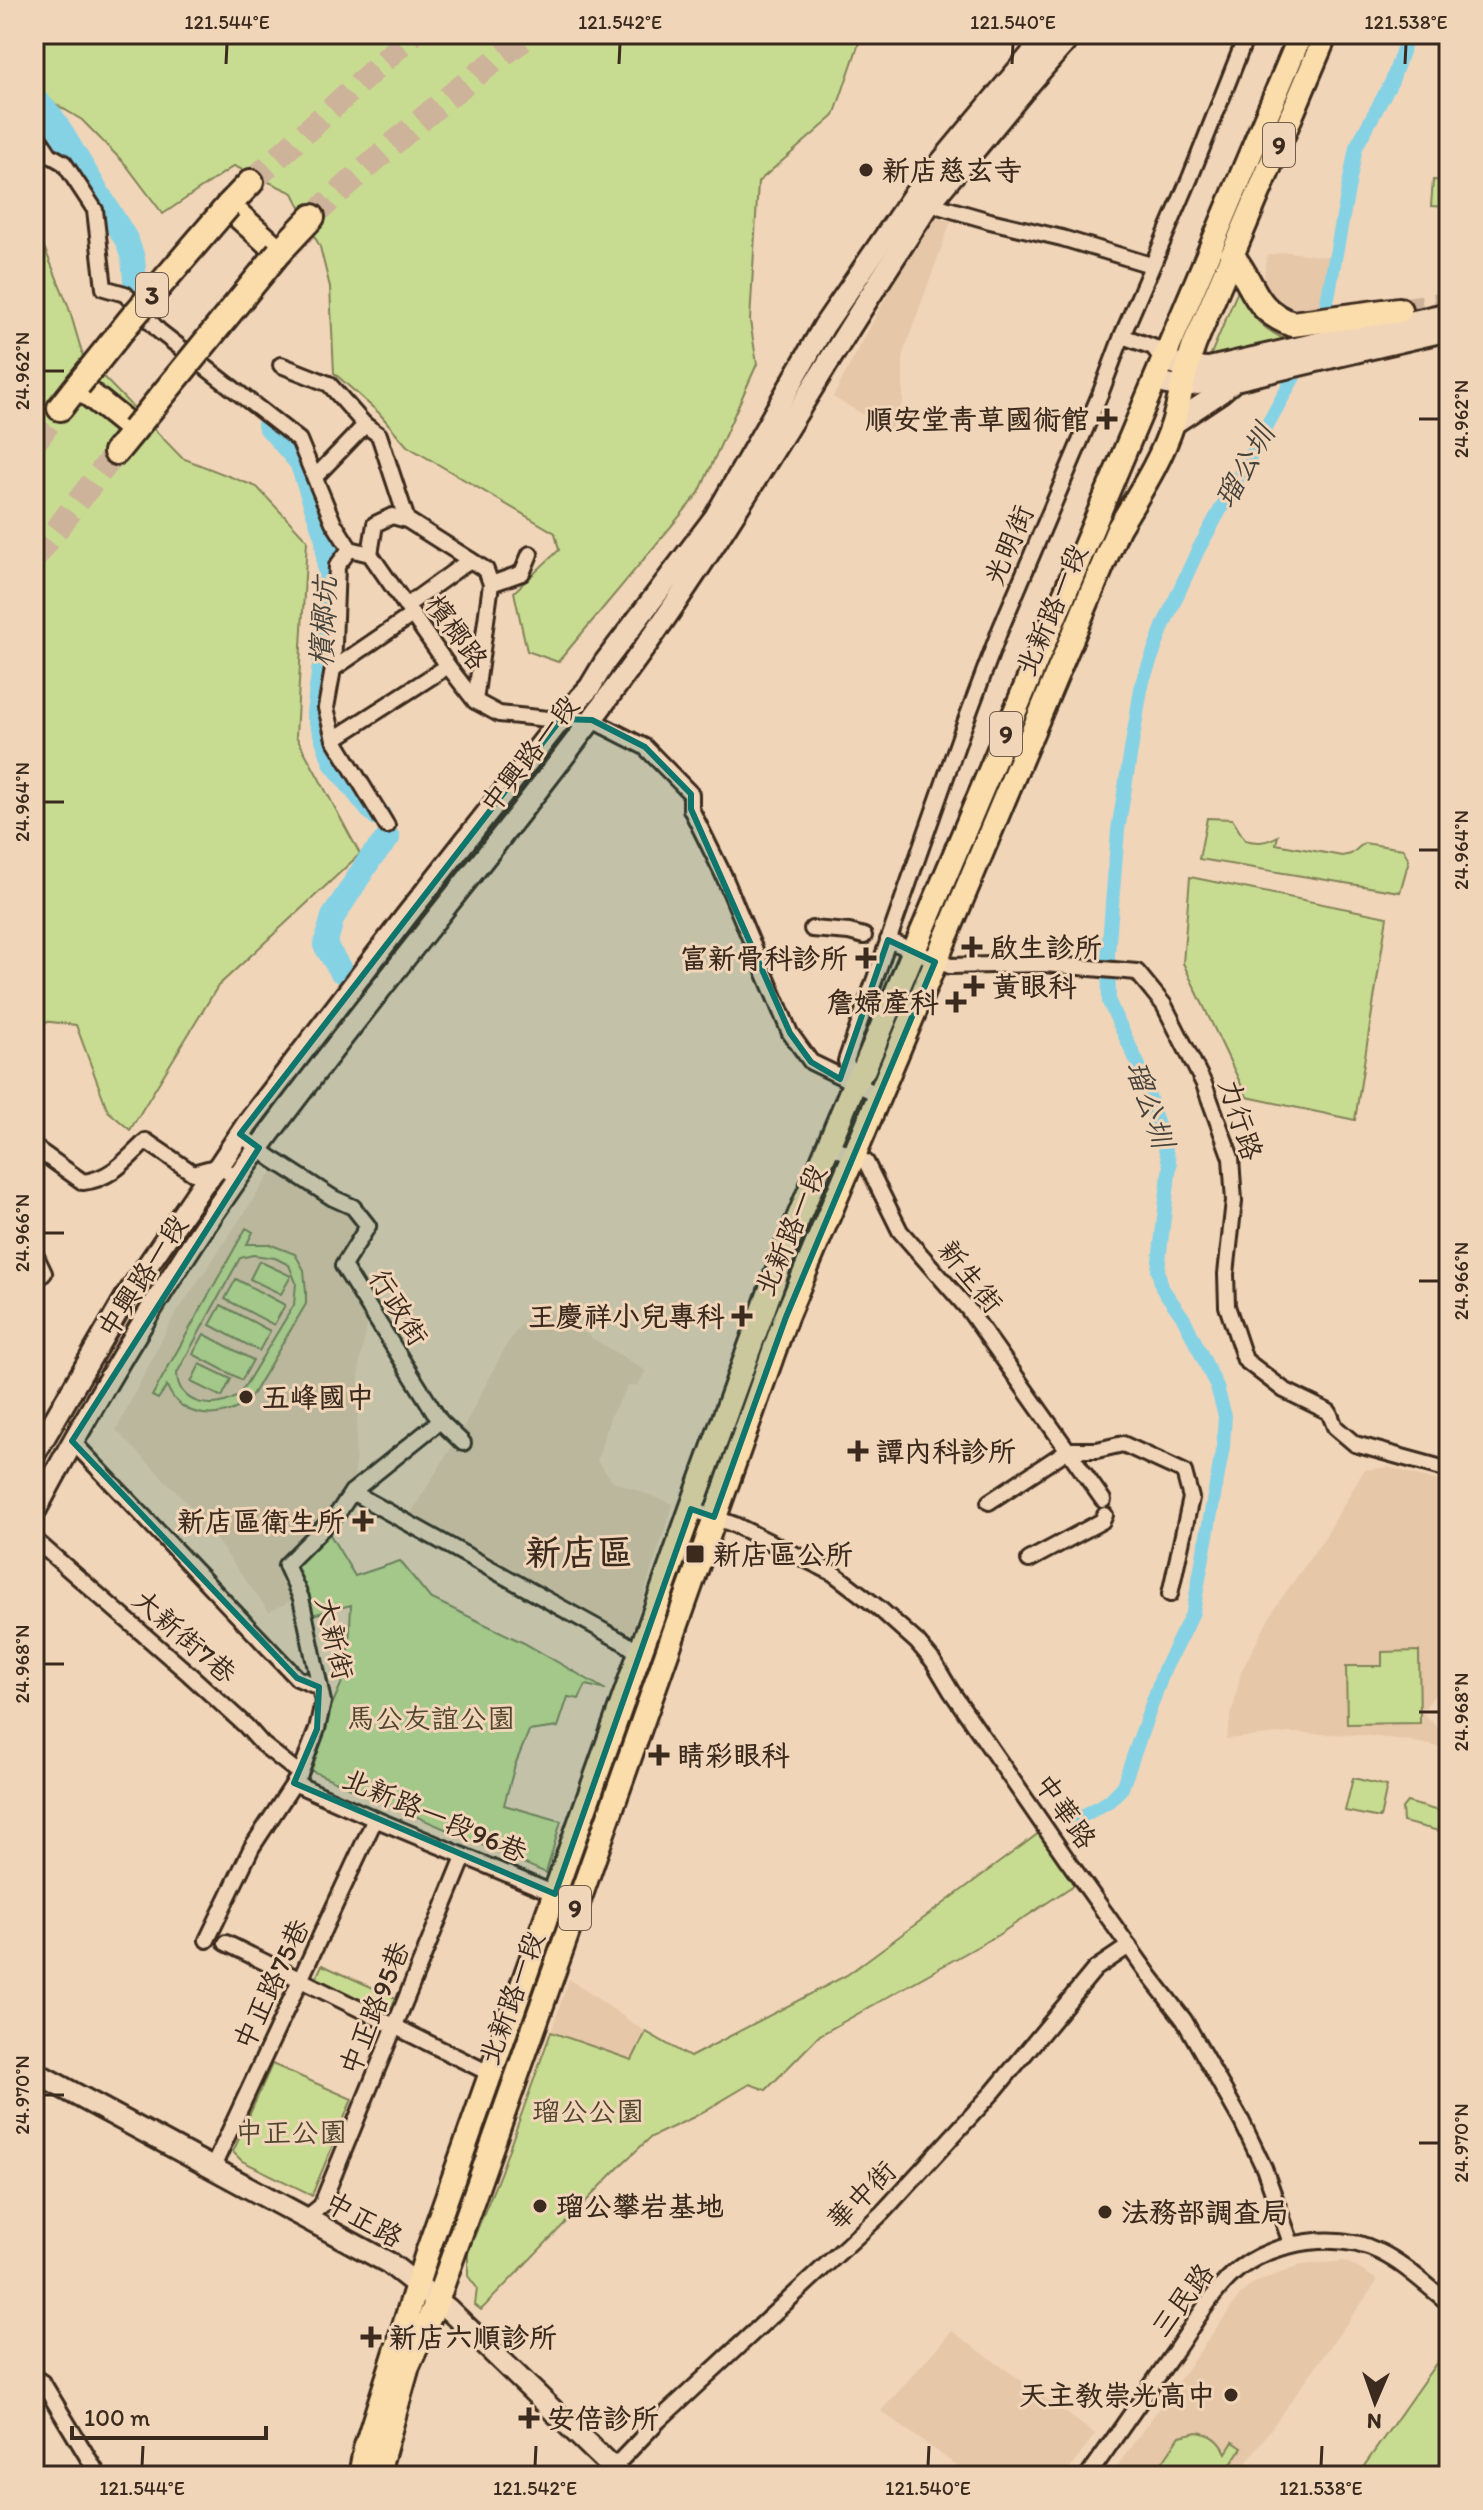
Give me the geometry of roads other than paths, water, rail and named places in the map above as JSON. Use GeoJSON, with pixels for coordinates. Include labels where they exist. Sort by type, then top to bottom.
{"type":"FeatureCollection","features":[{"type":"Feature","properties":{"kind":"highway","name":"3"},"geometry":{"type":"LineString","coordinates":[[60,408],[131,319],[251,182]]}},
{"type":"Feature","properties":{"kind":"highway"},"geometry":{"type":"LineString","coordinates":[[228,206],[279,252]]}},
{"type":"Feature","properties":{"kind":"highway"},"geometry":{"type":"LineString","coordinates":[[116,452],[279,252],[312,217]]}},
{"type":"Feature","properties":{"kind":"highway"},"geometry":{"type":"LineString","coordinates":[[1232,256],[1244,271],[1264,309],[1292,324],[1399,310]]}},
{"type":"Feature","properties":{"kind":"highway"},"geometry":{"type":"LineString","coordinates":[[78,385],[134,430]]}},
{"type":"Feature","properties":{"kind":"main road","name":"北新路一段"},"geometry":{"type":"LineString","coordinates":[[360,2476],[365,2449],[417,2284],[785,1250],[1301,34]]}},
{"type":"Feature","properties":{"kind":"main road","name":"北新路一段"},"geometry":{"type":"LineString","coordinates":[[377,2476],[408,2366],[437,2301],[786,1317],[1118,529],[1155,466],[1173,424],[1184,377],[1326,34]]}},
{"type":"Feature","properties":{"kind":"street","name":"中興路一段"},"geometry":{"type":"LineString","coordinates":[[34,1455],[126,1297],[203,1184],[407,915],[561,719],[590,687],[605,662],[715,517],[824,326],[1048,34]]}},
{"type":"Feature","properties":{"kind":"street","name":"中興路一段"},"geometry":{"type":"LineString","coordinates":[[34,1513],[72,1441],[171,1280],[259,1148],[561,761],[655,632],[744,500],[921,201],[1073,34]]}},
{"type":"Feature","properties":{"kind":"street","name":"光明街"},"geometry":{"type":"LineString","coordinates":[[854,1084],[846,1061],[962,731],[1000,630],[1190,178],[1247,34]]}},
{"type":"Feature","properties":{"kind":"street"},"geometry":{"type":"LineString","coordinates":[[34,131],[50,155],[64,163],[95,210],[104,288],[125,294],[159,331],[299,440],[333,522],[350,549],[370,554],[375,524],[392,516],[407,520],[486,570],[491,584],[475,701]]}},
{"type":"Feature","properties":{"kind":"street"},"geometry":{"type":"LineString","coordinates":[[921,201],[1151,265]]}},
{"type":"Feature","properties":{"kind":"street"},"geometry":{"type":"LineString","coordinates":[[1232,256],[1236,276],[1249,304],[1258,317],[1273,328],[1300,336],[1346,329],[1374,332]]}},
{"type":"Feature","properties":{"kind":"street"},"geometry":{"type":"LineString","coordinates":[[1184,377],[1209,368],[1449,313]]}},
{"type":"Feature","properties":{"kind":"street"},"geometry":{"type":"LineString","coordinates":[[1122,336],[1153,347],[1158,371],[1184,377],[1235,380],[1449,330]]}},
{"type":"Feature","properties":{"kind":"street"},"geometry":{"type":"LineString","coordinates":[[281,365],[329,384],[365,425],[379,435],[407,520]]}},
{"type":"Feature","properties":{"kind":"street"},"geometry":{"type":"LineString","coordinates":[[1173,424],[1235,380]]}},
{"type":"Feature","properties":{"kind":"street"},"geometry":{"type":"LineString","coordinates":[[316,476],[365,425]]}},
{"type":"Feature","properties":{"kind":"street"},"geometry":{"type":"LineString","coordinates":[[350,549],[337,566],[333,669],[326,708],[334,739],[387,826]]}},
{"type":"Feature","properties":{"kind":"street","name":"檳榔路"},"geometry":{"type":"LineString","coordinates":[[370,554],[475,701],[499,714],[592,720],[645,747],[691,794],[691,809],[723,874],[790,1033],[811,1062],[879,1095]]}},
{"type":"Feature","properties":{"kind":"street"},"geometry":{"type":"LineString","coordinates":[[491,584],[522,573],[530,554]]}},
{"type":"Feature","properties":{"kind":"street"},"geometry":{"type":"LineString","coordinates":[[333,669],[470,560]]}},
{"type":"Feature","properties":{"kind":"street"},"geometry":{"type":"LineString","coordinates":[[334,739],[448,666]]}},
{"type":"Feature","properties":{"kind":"street"},"geometry":{"type":"LineString","coordinates":[[812,929],[864,936]]}},
{"type":"Feature","properties":{"kind":"street","name":"力行路"},"geometry":{"type":"LineString","coordinates":[[888,940],[950,966],[1037,964],[1137,972],[1164,1005],[1204,1084],[1231,1158],[1234,1201],[1226,1274],[1227,1306],[1245,1360],[1284,1390],[1329,1412],[1335,1427],[1355,1444],[1449,1470]]}},
{"type":"Feature","properties":{"kind":"street"},"geometry":{"type":"LineString","coordinates":[[240,1134],[259,1148]]}},
{"type":"Feature","properties":{"kind":"street"},"geometry":{"type":"LineString","coordinates":[[34,1147],[83,1182],[101,1180],[146,1141],[193,1173],[219,1166],[238,1179]]}},
{"type":"Feature","properties":{"kind":"street"},"geometry":{"type":"LineString","coordinates":[[829,1145],[854,1155]]}},
{"type":"Feature","properties":{"kind":"street","name":"行政街"},"geometry":{"type":"LineString","coordinates":[[259,1148],[333,1198],[353,1207],[368,1226],[343,1266],[440,1421],[463,1443]]}},
{"type":"Feature","properties":{"kind":"street","name":"新生街"},"geometry":{"type":"LineString","coordinates":[[854,1155],[866,1162],[900,1231],[968,1309],[1068,1450],[1104,1508],[1102,1521],[1029,1560]]}},
{"type":"Feature","properties":{"kind":"street"},"geometry":{"type":"LineString","coordinates":[[34,1252],[44,1273],[34,1283]]}},
{"type":"Feature","properties":{"kind":"street"},"geometry":{"type":"LineString","coordinates":[[440,1421],[352,1492],[640,1654]]}},
{"type":"Feature","properties":{"kind":"street"},"geometry":{"type":"LineString","coordinates":[[72,1441],[297,1678],[319,1687]]}},
{"type":"Feature","properties":{"kind":"street"},"geometry":{"type":"LineString","coordinates":[[989,1502],[1068,1450],[1097,1450],[1123,1444],[1184,1472],[1191,1498],[1170,1594]]}},
{"type":"Feature","properties":{"kind":"street","name":"大新街"},"geometry":{"type":"LineString","coordinates":[[207,1940],[252,1847],[297,1778],[317,1729],[323,1702],[301,1598],[286,1565],[338,1513],[352,1492]]}},
{"type":"Feature","properties":{"kind":"street","name":"中華路"},"geometry":{"type":"LineString","coordinates":[[691,1509],[735,1525],[833,1573],[880,1609],[933,1661],[1042,1823],[1184,2020],[1242,2122],[1264,2168],[1291,2243]]}},
{"type":"Feature","properties":{"kind":"street","name":"大新街7巷"},"geometry":{"type":"LineString","coordinates":[[34,1539],[189,1674],[297,1778]]}},
{"type":"Feature","properties":{"kind":"street","name":"北新路一段96巷"},"geometry":{"type":"LineString","coordinates":[[297,1778],[375,1819],[555,1894]]}},
{"type":"Feature","properties":{"kind":"street","name":"中正路75巷"},"geometry":{"type":"LineString","coordinates":[[212,2169],[375,1819]]}},
{"type":"Feature","properties":{"kind":"street","name":"中正路95巷"},"geometry":{"type":"LineString","coordinates":[[306,2218],[321,2206],[464,1857]]}},
{"type":"Feature","properties":{"kind":"street"},"geometry":{"type":"LineString","coordinates":[[226,1943],[491,2074]]}},
{"type":"Feature","properties":{"kind":"street","name":"華中街"},"geometry":{"type":"LineString","coordinates":[[617,2472],[659,2420],[882,2213],[994,2091],[1095,1969],[1129,1946]]}},
{"type":"Feature","properties":{"kind":"street","name":"中正路"},"geometry":{"type":"LineString","coordinates":[[34,2072],[389,2263],[437,2301],[617,2472]]}},
{"type":"Feature","properties":{"kind":"street","name":"三民路"},"geometry":{"type":"LineString","coordinates":[[1088,2476],[1224,2284],[1255,2258],[1291,2243],[1341,2241],[1379,2251],[1449,2303]]}},
{"type":"Feature","properties":{"kind":"street"},"geometry":{"type":"LineString","coordinates":[[34,2377],[43,2383],[99,2476]]}},
{"type":"Feature","properties":{"kind":"waterway","name":"瑠公圳"},"geometry":{"type":"LineString","coordinates":[[1325,313],[1356,147],[1392,81],[1408,34]]}},
{"type":"Feature","properties":{"kind":"waterway","name":"檳榔坑"},"geometry":{"type":"LineString","coordinates":[[34,98],[52,117],[127,241],[133,258],[135,280]]}},
{"type":"Feature","properties":{"kind":"waterway","name":"瑠公圳"},"geometry":{"type":"LineString","coordinates":[[1074,1821],[1109,1801],[1122,1788],[1164,1670],[1193,1612],[1223,1447],[1225,1416],[1217,1387],[1184,1319],[1162,1288],[1158,1270],[1170,1165],[1141,1070],[1109,1002],[1108,954],[1118,830],[1142,683],[1164,624],[1198,550],[1296,373]]}},
{"type":"Feature","properties":{"kind":"waterway","name":"檳榔坑"},"geometry":{"type":"LineString","coordinates":[[269,425],[301,462],[327,539],[329,572],[318,713],[335,762],[379,815]]}},
{"type":"Feature","properties":{"kind":"waterway","name":"檳榔坑"},"geometry":{"type":"LineString","coordinates":[[341,971],[325,945],[333,917],[370,859],[388,838]]}},
{"type":"Feature","properties":{"kind":"tunnel"},"geometry":{"type":"LineString","coordinates":[[251,182],[413,34]]}},
{"type":"Feature","properties":{"kind":"tunnel"},"geometry":{"type":"LineString","coordinates":[[312,217],[446,99],[532,34]]}},
{"type":"Feature","properties":{"kind":"tunnel"},"geometry":{"type":"LineString","coordinates":[[1399,310],[1449,303]]}},
{"type":"Feature","properties":{"kind":"tunnel"},"geometry":{"type":"LineString","coordinates":[[34,443],[60,408]]}},
{"type":"Feature","properties":{"kind":"tunnel"},"geometry":{"type":"LineString","coordinates":[[34,559],[116,452]]}},
{"type":"Feature","properties":{"kind":"place","name":"新店慈玄寺"},"geometry":{"type":"Point","coordinates":[866,170]}},
{"type":"Feature","properties":{"kind":"place","name":"順安堂青草國術館"},"geometry":{"type":"Point","coordinates":[1107,419]}},
{"type":"Feature","properties":{"kind":"place","name":"啟生診所"},"geometry":{"type":"Point","coordinates":[972,947]}},
{"type":"Feature","properties":{"kind":"place","name":"富新骨科診所"},"geometry":{"type":"Point","coordinates":[866,958]}},
{"type":"Feature","properties":{"kind":"place","name":"黃眼科"},"geometry":{"type":"Point","coordinates":[974,986]}},
{"type":"Feature","properties":{"kind":"place","name":"詹婦產科"},"geometry":{"type":"Point","coordinates":[956,1002]}},
{"type":"Feature","properties":{"kind":"place","name":"王慶祥小兒專科"},"geometry":{"type":"Point","coordinates":[742,1316]}},
{"type":"Feature","properties":{"kind":"place","name":"五峰國中"},"geometry":{"type":"Point","coordinates":[246,1397]}},
{"type":"Feature","properties":{"kind":"place","name":"譚內科診所"},"geometry":{"type":"Point","coordinates":[858,1451]}},
{"type":"Feature","properties":{"kind":"place","name":"新店區衛生所"},"geometry":{"type":"Point","coordinates":[363,1521]}},
{"type":"Feature","properties":{"kind":"place","name":"新店區公所"},"geometry":{"type":"Point","coordinates":[695,1554]}},
{"type":"Feature","properties":{"kind":"place","name":"睛彩眼科"},"geometry":{"type":"Point","coordinates":[659,1755]}},
{"type":"Feature","properties":{"kind":"place","name":"瑠公攀岩基地"},"geometry":{"type":"Point","coordinates":[540,2206]}},
{"type":"Feature","properties":{"kind":"place","name":"法務部調查局"},"geometry":{"type":"Point","coordinates":[1105,2212]}},
{"type":"Feature","properties":{"kind":"place","name":"新店六順診所"},"geometry":{"type":"Point","coordinates":[371,2337]}},
{"type":"Feature","properties":{"kind":"place","name":"天主教崇光高中"},"geometry":{"type":"Point","coordinates":[1231,2395]}},
{"type":"Feature","properties":{"kind":"place","name":"安倍診所"},"geometry":{"type":"Point","coordinates":[529,2418]}},
{"type":"Feature","properties":{"kind":"district","name":"新店區"},"geometry":{"type":"Point","coordinates":[579,1552]}},
{"type":"Feature","properties":{"kind":"park label","name":"馬公友誼公園"},"geometry":{"type":"Point","coordinates":[431,1718]}},
{"type":"Feature","properties":{"kind":"park label","name":"瑠公公園"},"geometry":{"type":"Point","coordinates":[588,2111]}},
{"type":"Feature","properties":{"kind":"park label","name":"中正公園"},"geometry":{"type":"Point","coordinates":[291,2132]}}]}
